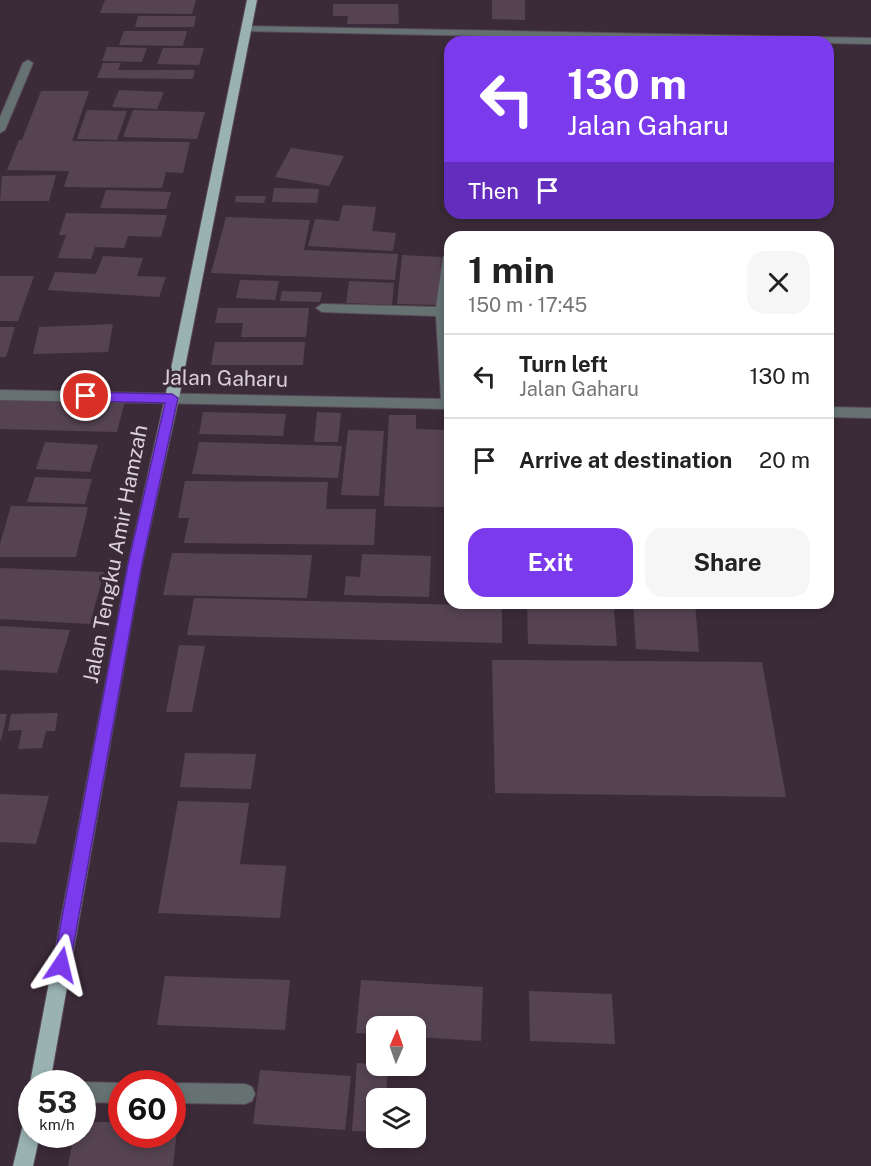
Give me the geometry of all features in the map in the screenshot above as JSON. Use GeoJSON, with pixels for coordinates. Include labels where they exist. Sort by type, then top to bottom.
{"type":"FeatureCollection","features":[{"type":"Feature","properties":{"kind":"main road","name":"Jalan Tengku Amir Hamzah"},"geometry":{"type":"LineString","coordinates":[[42,1070],[135,564],[172,398],[252,0]]}},
{"type":"Feature","properties":{"kind":"main road"},"geometry":{"type":"LineString","coordinates":[[23,1166],[27,1148]]}},
{"type":"Feature","properties":{"kind":"street"},"geometry":{"type":"LineString","coordinates":[[246,29],[611,36]]}},
{"type":"Feature","properties":{"kind":"street"},"geometry":{"type":"LineString","coordinates":[[834,40],[871,41]]}},
{"type":"Feature","properties":{"kind":"street"},"geometry":{"type":"LineString","coordinates":[[0,130],[28,63]]}},
{"type":"Feature","properties":{"kind":"street"},"geometry":{"type":"LineString","coordinates":[[322,308],[444,313]]}},
{"type":"Feature","properties":{"kind":"street","name":"Jalan Gaharu"},"geometry":{"type":"LineString","coordinates":[[0,395],[444,404]]}},
{"type":"Feature","properties":{"kind":"street"},"geometry":{"type":"LineString","coordinates":[[834,412],[871,413]]}},
{"type":"Feature","properties":{"kind":"street"},"geometry":{"type":"LineString","coordinates":[[186,1093],[245,1094]]}},
{"type":"Feature","properties":{"kind":"building"},"geometry":{"type":"Polygon","coordinates":[[[105,0],[196,0],[192,14],[100,13],[105,0]]]}},
{"type":"Feature","properties":{"kind":"building"},"geometry":{"type":"Polygon","coordinates":[[[492,0],[525,0],[525,20],[492,19],[492,0]]]}},
{"type":"Feature","properties":{"kind":"building"},"geometry":{"type":"Polygon","coordinates":[[[333,4],[398,4],[399,24],[347,24],[348,16],[333,16],[333,4]]]}},
{"type":"Feature","properties":{"kind":"building"},"geometry":{"type":"Polygon","coordinates":[[[138,16],[196,16],[194,27],[135,27],[138,16]]]}},
{"type":"Feature","properties":{"kind":"building"},"geometry":{"type":"Polygon","coordinates":[[[124,31],[187,31],[183,46],[119,45],[124,31]]]}},
{"type":"Feature","properties":{"kind":"building"},"geometry":{"type":"Polygon","coordinates":[[[107,47],[147,48],[142,62],[102,61],[107,47]]]}},
{"type":"Feature","properties":{"kind":"building"},"geometry":{"type":"Polygon","coordinates":[[[163,48],[204,48],[199,65],[157,64],[163,48]]]}},
{"type":"Feature","properties":{"kind":"building"},"geometry":{"type":"Polygon","coordinates":[[[103,63],[121,63],[118,70],[195,70],[193,79],[97,78],[103,63]]]}},
{"type":"Feature","properties":{"kind":"building"},"geometry":{"type":"Polygon","coordinates":[[[119,90],[164,92],[157,109],[112,107],[119,90]]]}},
{"type":"Feature","properties":{"kind":"building"},"geometry":{"type":"Polygon","coordinates":[[[41,91],[89,91],[72,141],[190,142],[183,173],[166,172],[162,188],[64,187],[69,171],[7,170],[19,140],[22,140],[41,91]]]}},
{"type":"Feature","properties":{"kind":"building"},"geometry":{"type":"Polygon","coordinates":[[[87,110],[127,111],[117,140],[77,139],[87,110]]]}},
{"type":"Feature","properties":{"kind":"building"},"geometry":{"type":"Polygon","coordinates":[[[133,110],[205,112],[197,139],[123,137],[133,110]]]}},
{"type":"Feature","properties":{"kind":"building"},"geometry":{"type":"Polygon","coordinates":[[[291,148],[344,156],[329,186],[275,177],[291,148]]]}},
{"type":"Feature","properties":{"kind":"building"},"geometry":{"type":"Polygon","coordinates":[[[56,175],[49,201],[0,201],[2,176],[56,175]]]}},
{"type":"Feature","properties":{"kind":"building"},"geometry":{"type":"Polygon","coordinates":[[[274,188],[319,189],[317,203],[272,202],[274,188]]]}},
{"type":"Feature","properties":{"kind":"building"},"geometry":{"type":"Polygon","coordinates":[[[106,190],[171,192],[166,209],[100,208],[106,190]]]}},
{"type":"Feature","properties":{"kind":"building"},"geometry":{"type":"Polygon","coordinates":[[[236,196],[266,196],[264,203],[235,202],[236,196]]]}},
{"type":"Feature","properties":{"kind":"building"},"geometry":{"type":"Polygon","coordinates":[[[343,205],[376,207],[372,231],[396,233],[393,251],[308,246],[315,219],[339,221],[343,205]]]}},
{"type":"Feature","properties":{"kind":"building"},"geometry":{"type":"Polygon","coordinates":[[[66,213],[167,215],[161,237],[128,236],[124,248],[95,247],[91,259],[58,258],[66,235],[59,235],[66,213]]]}},
{"type":"Feature","properties":{"kind":"building"},"geometry":{"type":"Polygon","coordinates":[[[226,217],[310,220],[304,250],[398,254],[395,280],[211,273],[226,217]]]}},
{"type":"Feature","properties":{"kind":"building"},"geometry":{"type":"Polygon","coordinates":[[[402,255],[441,257],[438,305],[397,304],[402,255]]]}},
{"type":"Feature","properties":{"kind":"building"},"geometry":{"type":"Polygon","coordinates":[[[103,256],[143,258],[137,276],[166,277],[159,297],[48,290],[55,272],[96,274],[103,256]]]}},
{"type":"Feature","properties":{"kind":"building"},"geometry":{"type":"Polygon","coordinates":[[[0,276],[34,276],[18,321],[0,321],[0,276]]]}},
{"type":"Feature","properties":{"kind":"building"},"geometry":{"type":"Polygon","coordinates":[[[240,280],[279,281],[275,300],[236,298],[240,280]]]}},
{"type":"Feature","properties":{"kind":"building"},"geometry":{"type":"Polygon","coordinates":[[[349,281],[394,283],[392,305],[346,303],[349,281]]]}},
{"type":"Feature","properties":{"kind":"building"},"geometry":{"type":"Polygon","coordinates":[[[282,291],[322,292],[320,302],[280,301],[282,291]]]}},
{"type":"Feature","properties":{"kind":"building"},"geometry":{"type":"Polygon","coordinates":[[[218,308],[309,308],[306,337],[241,337],[243,323],[215,323],[218,308]]]}},
{"type":"Feature","properties":{"kind":"building"},"geometry":{"type":"Polygon","coordinates":[[[113,324],[108,352],[33,354],[39,327],[113,324]]]}},
{"type":"Feature","properties":{"kind":"building"},"geometry":{"type":"Polygon","coordinates":[[[0,327],[15,327],[6,357],[0,357],[0,327]]]}},
{"type":"Feature","properties":{"kind":"building"},"geometry":{"type":"Polygon","coordinates":[[[215,342],[305,342],[303,365],[211,365],[215,342]]]}},
{"type":"Feature","properties":{"kind":"building"},"geometry":{"type":"Polygon","coordinates":[[[0,398],[125,401],[117,432],[0,429],[0,398]]]}},
{"type":"Feature","properties":{"kind":"building"},"geometry":{"type":"Polygon","coordinates":[[[203,412],[286,414],[283,436],[199,434],[203,412]]]}},
{"type":"Feature","properties":{"kind":"building"},"geometry":{"type":"Polygon","coordinates":[[[317,412],[341,413],[338,442],[314,442],[317,412]]]}},
{"type":"Feature","properties":{"kind":"building"},"geometry":{"type":"Polygon","coordinates":[[[389,415],[416,415],[416,429],[444,430],[444,507],[384,506],[389,415]]]}},
{"type":"Feature","properties":{"kind":"building"},"geometry":{"type":"Polygon","coordinates":[[[348,430],[384,431],[379,496],[341,495],[348,430]]]}},
{"type":"Feature","properties":{"kind":"building"},"geometry":{"type":"Polygon","coordinates":[[[45,442],[98,445],[90,472],[36,469],[45,442]]]}},
{"type":"Feature","properties":{"kind":"building"},"geometry":{"type":"Polygon","coordinates":[[[199,442],[342,446],[338,478],[192,474],[199,442]]]}},
{"type":"Feature","properties":{"kind":"building"},"geometry":{"type":"Polygon","coordinates":[[[35,477],[92,479],[85,504],[27,502],[35,477]]]}},
{"type":"Feature","properties":{"kind":"building"},"geometry":{"type":"Polygon","coordinates":[[[185,481],[328,482],[326,509],[376,509],[374,545],[184,543],[189,518],[178,518],[185,481]]]}},
{"type":"Feature","properties":{"kind":"building"},"geometry":{"type":"Polygon","coordinates":[[[11,506],[88,507],[76,557],[0,557],[0,544],[11,506]]]}},
{"type":"Feature","properties":{"kind":"building"},"geometry":{"type":"Polygon","coordinates":[[[172,553],[312,555],[307,598],[163,595],[172,553]]]}},
{"type":"Feature","properties":{"kind":"building"},"geometry":{"type":"Polygon","coordinates":[[[362,554],[431,556],[429,597],[344,595],[346,576],[360,577],[362,554]]]}},
{"type":"Feature","properties":{"kind":"building"},"geometry":{"type":"Polygon","coordinates":[[[0,568],[104,572],[90,624],[0,619],[0,568]]]}},
{"type":"Feature","properties":{"kind":"building"},"geometry":{"type":"Polygon","coordinates":[[[194,598],[444,604],[444,609],[502,609],[502,643],[187,635],[194,598]]]}},
{"type":"Feature","properties":{"kind":"building"},"geometry":{"type":"Polygon","coordinates":[[[527,609],[614,609],[617,646],[528,644],[527,609]]]}},
{"type":"Feature","properties":{"kind":"building"},"geometry":{"type":"Polygon","coordinates":[[[633,609],[695,609],[699,652],[636,649],[633,609]]]}},
{"type":"Feature","properties":{"kind":"building"},"geometry":{"type":"Polygon","coordinates":[[[0,626],[70,630],[57,673],[0,670],[0,626]]]}},
{"type":"Feature","properties":{"kind":"building"},"geometry":{"type":"Polygon","coordinates":[[[179,645],[205,646],[192,712],[166,712],[179,645]]]}},
{"type":"Feature","properties":{"kind":"building"},"geometry":{"type":"Polygon","coordinates":[[[492,660],[762,662],[786,797],[495,793],[492,660]]]}},
{"type":"Feature","properties":{"kind":"building"},"geometry":{"type":"Polygon","coordinates":[[[58,713],[55,731],[46,731],[42,748],[18,749],[22,730],[8,731],[11,714],[58,713]]]}},
{"type":"Feature","properties":{"kind":"building"},"geometry":{"type":"Polygon","coordinates":[[[0,714],[7,714],[1,740],[0,740],[0,714]]]}},
{"type":"Feature","properties":{"kind":"building"},"geometry":{"type":"Polygon","coordinates":[[[185,753],[256,754],[251,789],[180,787],[185,753]]]}},
{"type":"Feature","properties":{"kind":"building"},"geometry":{"type":"Polygon","coordinates":[[[0,794],[49,796],[36,844],[0,842],[0,794]]]}},
{"type":"Feature","properties":{"kind":"building"},"geometry":{"type":"Polygon","coordinates":[[[178,801],[249,803],[240,864],[286,866],[280,918],[158,913],[178,801]]]}},
{"type":"Feature","properties":{"kind":"building"},"geometry":{"type":"Polygon","coordinates":[[[165,976],[290,980],[285,1030],[157,1025],[165,976]]]}},
{"type":"Feature","properties":{"kind":"building"},"geometry":{"type":"Polygon","coordinates":[[[361,980],[483,987],[481,1041],[426,1038],[426,1016],[366,1016],[366,1034],[356,1033],[361,980]]]}},
{"type":"Feature","properties":{"kind":"building"},"geometry":{"type":"Polygon","coordinates":[[[529,991],[612,994],[615,1044],[530,1041],[529,991]]]}},
{"type":"Feature","properties":{"kind":"building"},"geometry":{"type":"Polygon","coordinates":[[[357,1063],[366,1064],[366,1076],[387,1076],[387,1088],[366,1088],[366,1132],[352,1131],[357,1063]]]}},
{"type":"Feature","properties":{"kind":"building"},"geometry":{"type":"Polygon","coordinates":[[[260,1070],[351,1076],[345,1130],[253,1124],[260,1070]]]}},
{"type":"Feature","properties":{"kind":"building"},"geometry":{"type":"Polygon","coordinates":[[[96,1122],[108,1122],[108,1148],[175,1148],[173,1166],[68,1166],[71,1148],[96,1148],[96,1122]]]}},
{"type":"Feature","properties":{"kind":"route"},"geometry":{"type":"LineString","coordinates":[[61,965],[135,564],[172,398],[86,396]]}}]}
